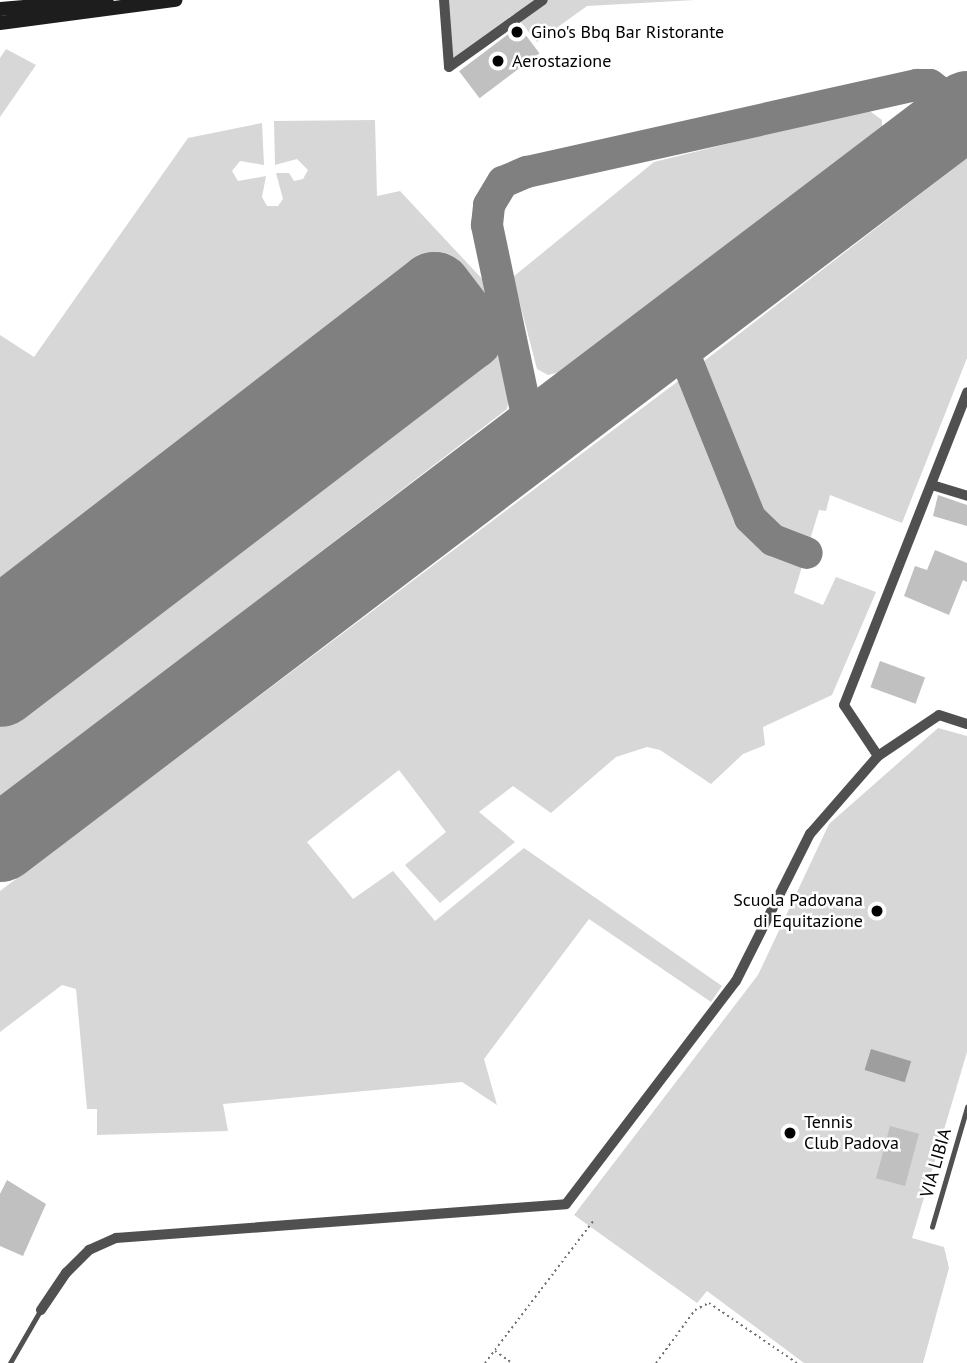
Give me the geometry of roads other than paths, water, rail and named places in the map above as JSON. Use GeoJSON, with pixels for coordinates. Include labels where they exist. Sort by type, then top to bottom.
{"type":"FeatureCollection","features":[{"type":"Feature","properties":{"kind":"main road"},"geometry":{"type":"LineString","coordinates":[[5,16],[107,0]]}},
{"type":"Feature","properties":{"kind":"main road"},"geometry":{"type":"LineString","coordinates":[[5,16],[175,0]]}},
{"type":"Feature","properties":{"kind":"street"},"geometry":{"type":"LineString","coordinates":[[444,0],[449,67],[543,0]]}},
{"type":"Feature","properties":{"kind":"street"},"geometry":{"type":"LineString","coordinates":[[878,756],[844,705],[967,392]]}},
{"type":"Feature","properties":{"kind":"street"},"geometry":{"type":"LineString","coordinates":[[932,485],[967,496]]}},
{"type":"Feature","properties":{"kind":"street"},"geometry":{"type":"LineString","coordinates":[[41,1310],[66,1273],[89,1250],[116,1238],[566,1204],[736,981],[810,834],[878,756],[939,715],[967,724]]}},
{"type":"Feature","properties":{"kind":"lane","name":"VIA LIBIA"},"geometry":{"type":"LineString","coordinates":[[932,1227],[967,1107]]}},
{"type":"Feature","properties":{"kind":"lane"},"geometry":{"type":"LineString","coordinates":[[10,1363],[41,1310]]}},
{"type":"Feature","properties":{"kind":"place","name":"Gino's Bbq Bar Ristorante"},"geometry":{"type":"Point","coordinates":[517,32]}},
{"type":"Feature","properties":{"kind":"place","name":"Aerostazione"},"geometry":{"type":"Point","coordinates":[498,61]}},
{"type":"Feature","properties":{"kind":"place","name":"Scuola Padovana di Equitazione"},"geometry":{"type":"Point","coordinates":[877,911]}},
{"type":"Feature","properties":{"kind":"place","name":"Tennis Club Padova"},"geometry":{"type":"Point","coordinates":[790,1133]}}]}
